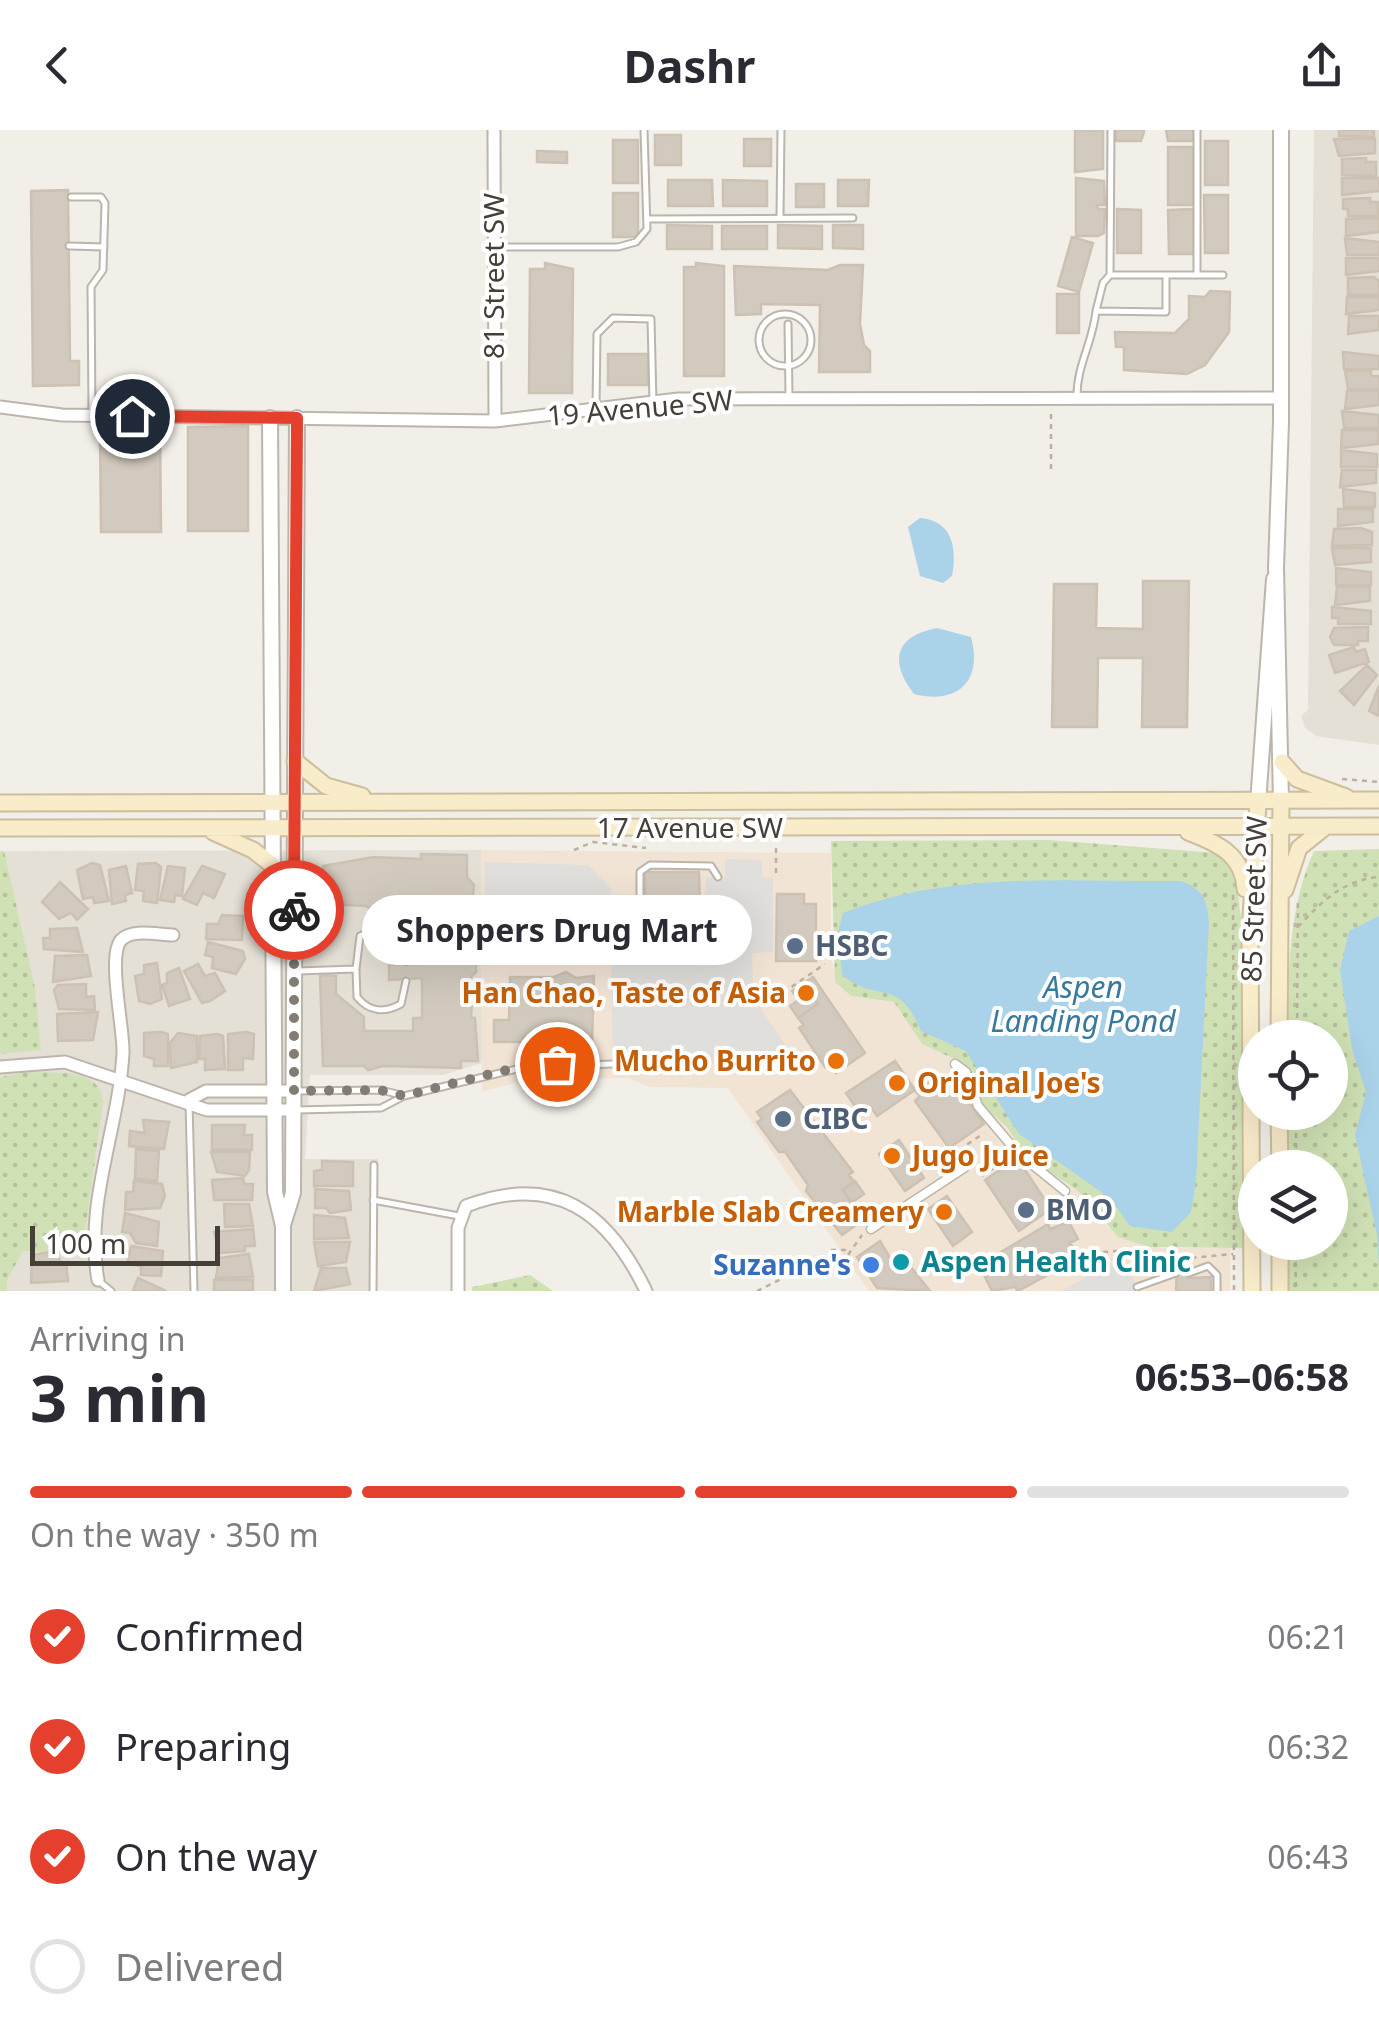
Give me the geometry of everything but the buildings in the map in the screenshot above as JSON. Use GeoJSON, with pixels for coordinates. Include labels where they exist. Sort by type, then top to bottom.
{"type":"FeatureCollection","features":[{"type":"Feature","properties":{"kind":"main road"},"geometry":{"type":"LineString","coordinates":[[295,761],[326,786],[380,802]]}},
{"type":"Feature","properties":{"kind":"main road"},"geometry":{"type":"LineString","coordinates":[[1282,762],[1297,779],[1355,800]]}},
{"type":"Feature","properties":{"kind":"main road","name":"17 Avenue SW"},"geometry":{"type":"LineString","coordinates":[[2,803],[1379,800]]}},
{"type":"Feature","properties":{"kind":"main road"},"geometry":{"type":"LineString","coordinates":[[810,802],[811,828]]}},
{"type":"Feature","properties":{"kind":"main road","name":"85 Street SW"},"geometry":{"type":"LineString","coordinates":[[1280,1020],[1289,898],[1280,828],[1281,802]]}},
{"type":"Feature","properties":{"kind":"main road"},"geometry":{"type":"LineString","coordinates":[[2,803],[2,828]]}},
{"type":"Feature","properties":{"kind":"main road"},"geometry":{"type":"LineString","coordinates":[[1003,803],[1003,828]]}},
{"type":"Feature","properties":{"kind":"main road","name":"85 Street SW"},"geometry":{"type":"LineString","coordinates":[[1252,1291],[1250,932],[1258,803]]}},
{"type":"Feature","properties":{"kind":"main road","name":"17 Avenue SW"},"geometry":{"type":"LineString","coordinates":[[2,828],[1379,826]]}},
{"type":"Feature","properties":{"kind":"main road"},"geometry":{"type":"LineString","coordinates":[[1179,828],[1217,843],[1238,864],[1250,932]]}},
{"type":"Feature","properties":{"kind":"main road"},"geometry":{"type":"LineString","coordinates":[[1289,898],[1300,848],[1324,828]]}},
{"type":"Feature","properties":{"kind":"main road"},"geometry":{"type":"LineString","coordinates":[[204,829],[253,850],[272,865]]}},
{"type":"Feature","properties":{"kind":"main road"},"geometry":{"type":"LineString","coordinates":[[1280,1260],[1280,1291]]}},
{"type":"Feature","properties":{"kind":"street","name":"81 Street SW"},"geometry":{"type":"LineString","coordinates":[[494,130],[495,421]]}},
{"type":"Feature","properties":{"kind":"street","name":"85 Street SW"},"geometry":{"type":"LineString","coordinates":[[1281,130],[1281,398],[1276,568],[1281,802]]}},
{"type":"Feature","properties":{"kind":"street","name":"19 Avenue SW"},"geometry":{"type":"LineString","coordinates":[[0,407],[92,416],[495,421],[653,403],[788,399],[1281,398]]}},
{"type":"Feature","properties":{"kind":"street"},"geometry":{"type":"LineString","coordinates":[[270,418],[275,1192],[283,1226],[283,1291]]}},
{"type":"Feature","properties":{"kind":"street"},"geometry":{"type":"LineString","coordinates":[[283,1226],[293,1193],[297,418]]}},
{"type":"Feature","properties":{"kind":"street","name":"85 Street SW"},"geometry":{"type":"LineString","coordinates":[[1258,803],[1270,598],[1276,568]]}},
{"type":"Feature","properties":{"kind":"street"},"geometry":{"type":"LineString","coordinates":[[271,570],[296,569]]}},
{"type":"Feature","properties":{"kind":"street"},"geometry":{"type":"LineString","coordinates":[[493,803],[493,828]]}},
{"type":"Feature","properties":{"kind":"street"},"geometry":{"type":"LineString","coordinates":[[98,1280],[94,1251],[104,1158],[120,1080],[122,1040],[116,948],[131,934],[173,936]]}},
{"type":"Feature","properties":{"kind":"street"},"geometry":{"type":"LineString","coordinates":[[0,1067],[66,1062],[155,1096],[189,1100],[207,1110],[294,1110]]}},
{"type":"Feature","properties":{"kind":"street"},"geometry":{"type":"LineString","coordinates":[[955,1064],[966,1072],[978,1106],[998,1124],[1017,1152],[1065,1191]]}},
{"type":"Feature","properties":{"kind":"street"},"geometry":{"type":"LineString","coordinates":[[189,1100],[206,1091],[294,1091]]}},
{"type":"Feature","properties":{"kind":"street"},"geometry":{"type":"LineString","coordinates":[[871,1229],[964,1168]]}},
{"type":"Feature","properties":{"kind":"street"},"geometry":{"type":"LineString","coordinates":[[458,1291],[460,1216],[466,1206],[494,1195],[535,1194],[570,1204],[598,1219],[624,1247],[646,1291]]}},
{"type":"Feature","properties":{"kind":"lane"},"geometry":{"type":"LineString","coordinates":[[494,247],[618,247],[636,242],[647,228],[644,130]]}},
{"type":"Feature","properties":{"kind":"lane"},"geometry":{"type":"LineString","coordinates":[[780,218],[781,130]]}},
{"type":"Feature","properties":{"kind":"lane"},"geometry":{"type":"LineString","coordinates":[[1110,130],[1110,276]]}},
{"type":"Feature","properties":{"kind":"lane"},"geometry":{"type":"LineString","coordinates":[[1197,275],[1198,130]]}},
{"type":"Feature","properties":{"kind":"lane"},"geometry":{"type":"LineString","coordinates":[[70,198],[101,197],[105,203],[103,270],[90,286],[92,416]]}},
{"type":"Feature","properties":{"kind":"lane"},"geometry":{"type":"LineString","coordinates":[[647,219],[853,218]]}},
{"type":"Feature","properties":{"kind":"lane"},"geometry":{"type":"LineString","coordinates":[[69,246],[104,247]]}},
{"type":"Feature","properties":{"kind":"lane"},"geometry":{"type":"LineString","coordinates":[[1077,398],[1078,374],[1088,352],[1103,282],[1110,276],[1223,275]]}},
{"type":"Feature","properties":{"kind":"lane"},"geometry":{"type":"LineString","coordinates":[[1096,312],[1166,312],[1166,276]]}},
{"type":"Feature","properties":{"kind":"lane"},"geometry":{"type":"LineString","coordinates":[[784,314],[801,320],[811,343],[804,359],[788,366],[765,358],[758,342],[768,320],[784,314]]}},
{"type":"Feature","properties":{"kind":"lane"},"geometry":{"type":"LineString","coordinates":[[596,411],[596,334],[613,318],[651,320],[653,403]]}},
{"type":"Feature","properties":{"kind":"lane"},"geometry":{"type":"LineString","coordinates":[[788,324],[788,399]]}},
{"type":"Feature","properties":{"kind":"lane"},"geometry":{"type":"LineString","coordinates":[[640,898],[640,872],[650,865],[711,866],[718,877]]}},
{"type":"Feature","properties":{"kind":"lane"},"geometry":{"type":"LineString","coordinates":[[639,930],[640,908]]}},
{"type":"Feature","properties":{"kind":"lane"},"geometry":{"type":"LineString","coordinates":[[406,962],[404,938],[396,929],[382,925],[360,936],[357,997],[373,1009],[391,1010],[401,1004],[406,980]]}},
{"type":"Feature","properties":{"kind":"lane"},"geometry":{"type":"LineString","coordinates":[[294,971],[356,968]]}},
{"type":"Feature","properties":{"kind":"lane"},"geometry":{"type":"LineString","coordinates":[[294,1110],[380,1108],[404,1096],[525,1066],[613,1064]]}},
{"type":"Feature","properties":{"kind":"lane"},"geometry":{"type":"LineString","coordinates":[[294,1091],[380,1090],[404,1096]]}},
{"type":"Feature","properties":{"kind":"lane"},"geometry":{"type":"LineString","coordinates":[[189,1100],[194,1291]]}},
{"type":"Feature","properties":{"kind":"lane"},"geometry":{"type":"LineString","coordinates":[[373,1291],[374,1165]]}},
{"type":"Feature","properties":{"kind":"lane"},"geometry":{"type":"LineString","coordinates":[[374,1200],[460,1216]]}},
{"type":"Feature","properties":{"kind":"lane"},"geometry":{"type":"LineString","coordinates":[[1188,1273],[1200,1267],[1213,1270],[1217,1291]]}},
{"type":"Feature","properties":{"kind":"lane"},"geometry":{"type":"LineString","coordinates":[[1137,1286],[1176,1273]]}},
{"type":"Feature","properties":{"kind":"lane"},"geometry":{"type":"LineString","coordinates":[[98,1280],[111,1291]]}},
{"type":"Feature","properties":{"kind":"path"},"geometry":{"type":"LineString","coordinates":[[1050,469],[1051,398]]}},
{"type":"Feature","properties":{"kind":"path"},"geometry":{"type":"LineString","coordinates":[[1326,778],[1379,782]]}},
{"type":"Feature","properties":{"kind":"path"},"geometry":{"type":"LineString","coordinates":[[574,850],[593,842],[646,848]]}},
{"type":"Feature","properties":{"kind":"path"},"geometry":{"type":"LineString","coordinates":[[776,848],[776,878]]}},
{"type":"Feature","properties":{"kind":"path"},"geometry":{"type":"LineString","coordinates":[[1297,929],[1332,893],[1361,878],[1379,877]]}},
{"type":"Feature","properties":{"kind":"path"},"geometry":{"type":"LineString","coordinates":[[1232,894],[1234,1291]]}},
{"type":"Feature","properties":{"kind":"path"},"geometry":{"type":"LineString","coordinates":[[1289,898],[1297,929],[1296,1020]]}},
{"type":"Feature","properties":{"kind":"path"},"geometry":{"type":"LineString","coordinates":[[752,988],[790,988],[825,964]]}},
{"type":"Feature","properties":{"kind":"path"},"geometry":{"type":"LineString","coordinates":[[959,1150],[998,1124]]}},
{"type":"Feature","properties":{"kind":"path"},"geometry":{"type":"LineString","coordinates":[[982,1176],[1017,1152]]}},
{"type":"Feature","properties":{"kind":"path"},"geometry":{"type":"LineString","coordinates":[[756,1291],[832,1259],[832,1250],[845,1250],[848,1255],[862,1235]]}},
{"type":"Feature","properties":{"kind":"path"},"geometry":{"type":"LineString","coordinates":[[1103,1252],[1118,1251],[1157,1261],[1234,1254]]}},
{"type":"Feature","properties":{"kind":"path"},"geometry":{"type":"LineString","coordinates":[[1296,1260],[1296,1291]]}},
{"type":"Feature","properties":{"kind":"shaded area"},"geometry":{"type":"Polygon","coordinates":[[[1314,130],[1379,130],[1379,745],[1316,736],[1305,728],[1301,716],[1308,710],[1314,130]]]}},
{"type":"Feature","properties":{"kind":"shaded area"},"geometry":{"type":"Polygon","coordinates":[[[481,850],[482,1063],[443,1075],[310,1075],[305,1159],[378,1159],[377,1291],[0,1291],[0,851],[481,850]]]}},
{"type":"Feature","properties":{"kind":"shaded area"},"geometry":{"type":"Polygon","coordinates":[[[481,850],[831,853],[831,958],[839,987],[856,997],[894,1002],[922,1044],[963,1063],[982,1105],[1002,1121],[1019,1147],[1040,1168],[1078,1191],[1109,1229],[1161,1248],[1230,1248],[1230,1291],[869,1291],[728,1088],[650,1087],[627,1078],[535,1079],[482,1091],[481,850]]]}},
{"type":"Feature","properties":{"kind":"shaded area"},"geometry":{"type":"Polygon","coordinates":[[[725,859],[762,860],[762,877],[773,878],[773,952],[752,953],[753,997],[797,1062],[613,1064],[611,953],[484,952],[485,862],[588,865],[611,888],[612,952],[639,953],[639,930],[646,929],[646,913],[705,913],[706,877],[725,877],[725,859]]]}},
{"type":"Feature","properties":{"kind":"shaded area"},"geometry":{"type":"Polygon","coordinates":[[[1109,1265],[1130,1273],[1140,1291],[1061,1291],[1109,1265]]]}},
{"type":"Feature","properties":{"kind":"green space","name":"Aspen Landing Pond"},"geometry":{"type":"Polygon","coordinates":[[[1049,840],[1218,853],[1235,870],[1244,942],[1244,1020],[1238,1020],[1238,1130],[1243,1130],[1243,1150],[1238,1150],[1238,1248],[1149,1247],[1118,1237],[1078,1191],[1025,1155],[1006,1126],[982,1105],[963,1063],[922,1044],[894,1002],[851,996],[835,982],[831,841],[1049,840]]]}},
{"type":"Feature","properties":{"kind":"green space"},"geometry":{"type":"Polygon","coordinates":[[[1379,849],[1379,1291],[1289,1291],[1288,1260],[1348,1260],[1348,1150],[1288,1150],[1288,1130],[1348,1130],[1348,1020],[1288,1020],[1294,919],[1314,851],[1379,849]]]}},
{"type":"Feature","properties":{"kind":"green space"},"geometry":{"type":"Polygon","coordinates":[[[0,851],[4,851],[35,988],[41,1050],[0,1054],[0,851]]]}},
{"type":"Feature","properties":{"kind":"green space"},"geometry":{"type":"Polygon","coordinates":[[[29,1072],[86,1078],[101,1091],[103,1102],[82,1254],[23,1251],[7,1280],[7,1291],[0,1291],[0,1077],[29,1072]]]}},
{"type":"Feature","properties":{"kind":"green space"},"geometry":{"type":"Polygon","coordinates":[[[530,1275],[553,1291],[472,1291],[472,1287],[530,1275]]]}},
{"type":"Feature","properties":{"kind":"water"},"geometry":{"type":"Polygon","coordinates":[[[920,518],[940,524],[953,546],[952,576],[943,583],[920,576],[908,527],[920,518]]]}},
{"type":"Feature","properties":{"kind":"water"},"geometry":{"type":"Polygon","coordinates":[[[937,628],[971,637],[974,653],[970,677],[964,686],[943,696],[914,694],[901,670],[900,651],[912,637],[937,628]]]}},
{"type":"Feature","properties":{"kind":"water","name":"Aspen Landing Pond"},"geometry":{"type":"Polygon","coordinates":[[[1010,881],[1181,881],[1203,896],[1209,923],[1196,1181],[1191,1212],[1172,1232],[1130,1226],[1111,1199],[1019,1134],[966,1051],[921,1031],[913,1014],[896,997],[867,989],[842,975],[838,932],[843,913],[884,899],[967,884],[1010,881]]]}},
{"type":"Feature","properties":{"kind":"water"},"geometry":{"type":"Polygon","coordinates":[[[1379,916],[1379,1267],[1377,1235],[1355,1135],[1366,1092],[1352,1049],[1340,970],[1349,931],[1379,916]]]}},
{"type":"Feature","properties":{"kind":"way so far"},"geometry":{"type":"LineString","coordinates":[[294,910],[294,1091],[380,1090],[404,1096],[525,1066],[557,1064]]}},
{"type":"Feature","properties":{"kind":"place","name":"HSBC"},"geometry":{"type":"Point","coordinates":[795,946]}},
{"type":"Feature","properties":{"kind":"place","name":"Han Chao, Taste of Asia"},"geometry":{"type":"Point","coordinates":[806,993]}},
{"type":"Feature","properties":{"kind":"place","name":"Mucho Burrito"},"geometry":{"type":"Point","coordinates":[836,1061]}},
{"type":"Feature","properties":{"kind":"place","name":"Shoppers Drug Mart"},"geometry":{"type":"Point","coordinates":[557,1064]}},
{"type":"Feature","properties":{"kind":"place","name":"Original Joe's"},"geometry":{"type":"Point","coordinates":[897,1083]}},
{"type":"Feature","properties":{"kind":"place","name":"CIBC"},"geometry":{"type":"Point","coordinates":[783,1119]}},
{"type":"Feature","properties":{"kind":"place","name":"Jugo Juice"},"geometry":{"type":"Point","coordinates":[892,1156]}},
{"type":"Feature","properties":{"kind":"place","name":"BMO"},"geometry":{"type":"Point","coordinates":[1026,1210]}},
{"type":"Feature","properties":{"kind":"place","name":"Marble Slab Creamery"},"geometry":{"type":"Point","coordinates":[944,1212]}},
{"type":"Feature","properties":{"kind":"place","name":"Aspen Health Clinic"},"geometry":{"type":"Point","coordinates":[901,1262]}},
{"type":"Feature","properties":{"kind":"place","name":"Suzanne's"},"geometry":{"type":"Point","coordinates":[871,1265]}},
{"type":"Feature","properties":{"kind":"route"},"geometry":{"type":"LineString","coordinates":[[132,416],[297,418],[294,910]]}}]}
